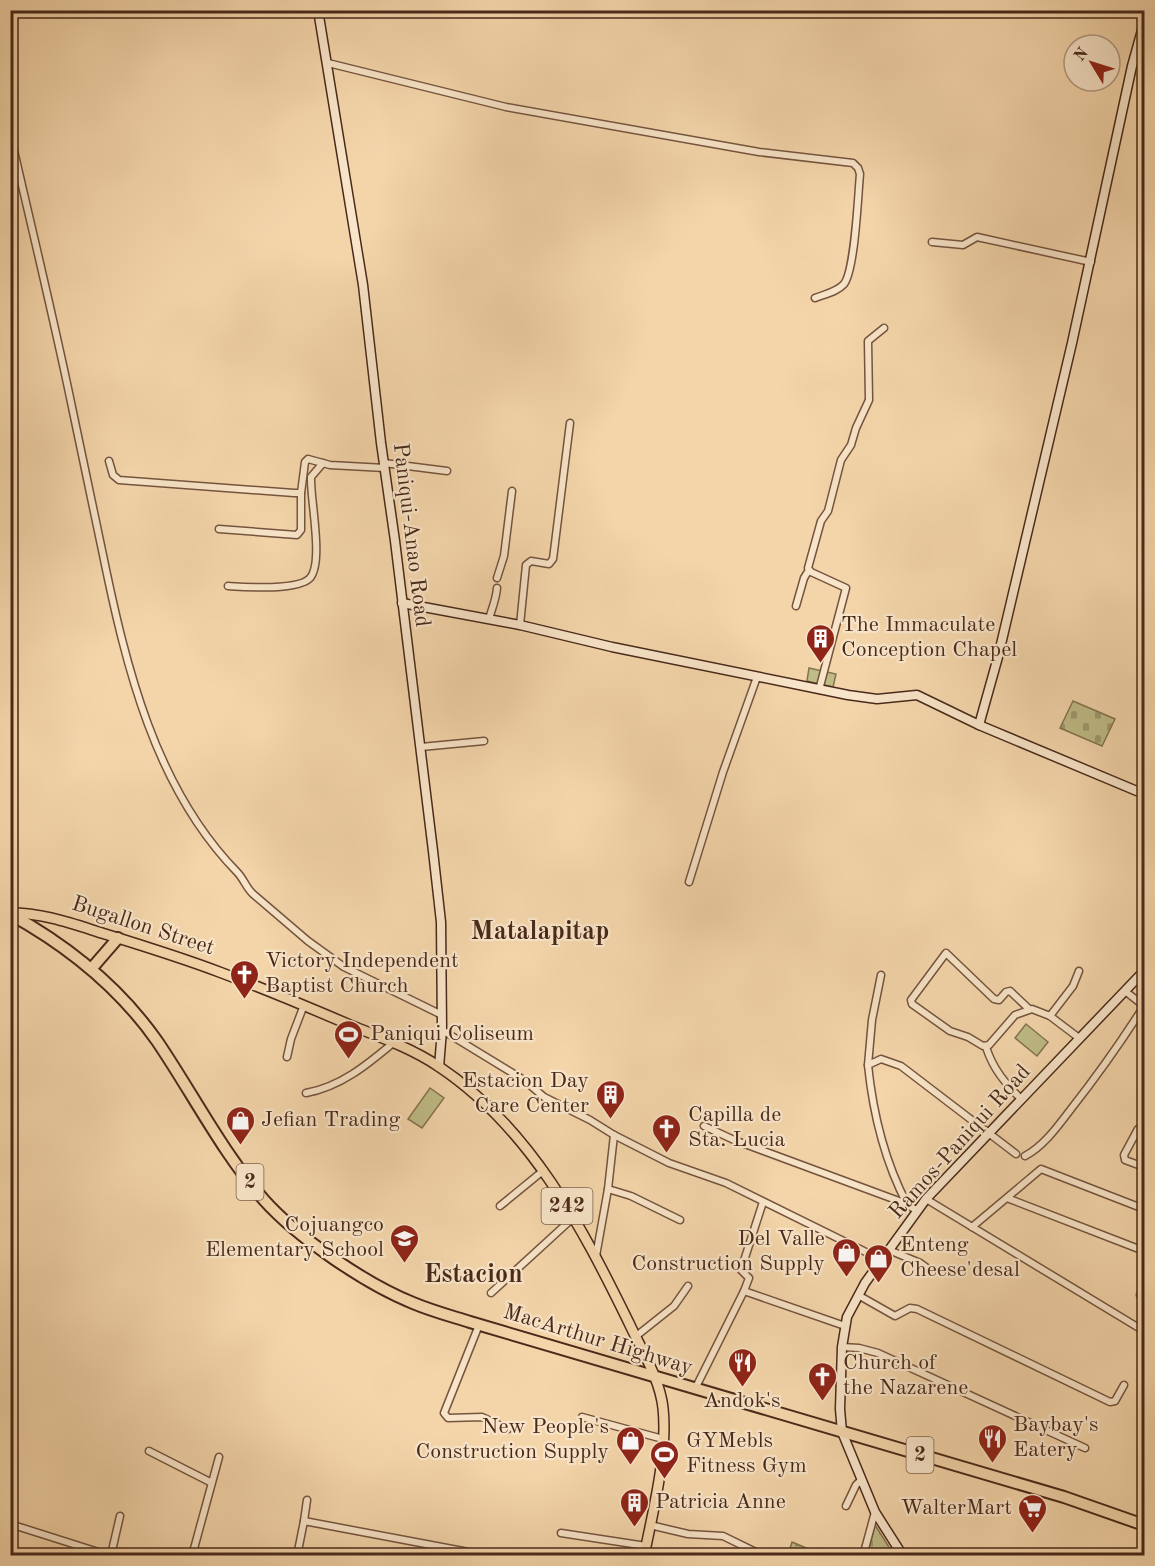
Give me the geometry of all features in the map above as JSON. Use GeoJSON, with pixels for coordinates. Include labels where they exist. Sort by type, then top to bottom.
{"type":"FeatureCollection","features":[{"type":"Feature","properties":{"kind":"highway","name":"MacArthur Highway"},"geometry":{"type":"LineString","coordinates":[[10,913],[42,932],[92,968],[117,992],[152,1034],[242,1172],[264,1200],[319,1247],[382,1288],[428,1309],[479,1325],[1082,1502],[1144,1524]]}},
{"type":"Feature","properties":{"kind":"highway"},"geometry":{"type":"LineString","coordinates":[[92,968],[118,938]]}},
{"type":"Feature","properties":{"kind":"main road","name":"Paniqui-Anao Road"},"geometry":{"type":"LineString","coordinates":[[318,10],[363,285],[422,747],[441,922],[442,1030],[439,1067]]}},
{"type":"Feature","properties":{"kind":"main road"},"geometry":{"type":"LineString","coordinates":[[980,724],[998,657],[1091,262],[1132,66],[1144,23]]}},
{"type":"Feature","properties":{"kind":"main road"},"geometry":{"type":"LineString","coordinates":[[402,603],[520,625],[819,690],[877,699],[917,695],[1144,794]]}},
{"type":"Feature","properties":{"kind":"main road","name":"Bugallon Street"},"geometry":{"type":"LineString","coordinates":[[10,913],[40,914],[207,967],[393,1043],[418,1054],[439,1067],[480,1099],[511,1130],[544,1170],[596,1256],[653,1375]]}},
{"type":"Feature","properties":{"kind":"main road","name":"Ramos-Paniqui Road"},"geometry":{"type":"LineString","coordinates":[[903,1556],[875,1512],[842,1432],[840,1409],[842,1347],[845,1326],[858,1294],[926,1199],[1144,973]]}},
{"type":"Feature","properties":{"kind":"main road","name":"242"},"geometry":{"type":"LineString","coordinates":[[645,1551],[663,1439],[663,1406],[653,1375]]}},
{"type":"Feature","properties":{"kind":"street"},"geometry":{"type":"LineString","coordinates":[[328,63],[506,107],[759,152],[853,163],[860,174],[856,226],[848,276],[844,284],[834,292],[815,298]]}},
{"type":"Feature","properties":{"kind":"street"},"geometry":{"type":"LineString","coordinates":[[10,133],[124,650],[154,741],[175,784],[208,840],[240,875],[244,885],[253,894],[338,963],[442,1015]]}},
{"type":"Feature","properties":{"kind":"street"},"geometry":{"type":"LineString","coordinates":[[932,243],[950,246],[963,245],[977,237],[1091,262]]}},
{"type":"Feature","properties":{"kind":"street"},"geometry":{"type":"LineString","coordinates":[[796,606],[804,578],[809,570],[821,522],[828,511],[841,460],[851,446],[869,400],[867,343],[884,328]]}},
{"type":"Feature","properties":{"kind":"street"},"geometry":{"type":"LineString","coordinates":[[520,625],[526,565],[531,561],[549,564],[553,559],[570,423]]}},
{"type":"Feature","properties":{"kind":"street"},"geometry":{"type":"LineString","coordinates":[[219,529],[297,535],[301,530],[301,494],[305,462],[311,458],[323,463],[385,465],[447,471]]}},
{"type":"Feature","properties":{"kind":"street"},"geometry":{"type":"LineString","coordinates":[[109,461],[113,475],[119,480],[301,494]]}},
{"type":"Feature","properties":{"kind":"street"},"geometry":{"type":"LineString","coordinates":[[228,586],[278,587],[301,583],[310,577],[315,560],[311,477],[323,463]]}},
{"type":"Feature","properties":{"kind":"street"},"geometry":{"type":"LineString","coordinates":[[498,578],[504,556],[512,491]]}},
{"type":"Feature","properties":{"kind":"street"},"geometry":{"type":"LineString","coordinates":[[809,570],[846,588],[819,690]]}},
{"type":"Feature","properties":{"kind":"street"},"geometry":{"type":"LineString","coordinates":[[489,619],[496,602],[497,588]]}},
{"type":"Feature","properties":{"kind":"street"},"geometry":{"type":"LineString","coordinates":[[689,882],[723,772],[757,677]]}},
{"type":"Feature","properties":{"kind":"street"},"geometry":{"type":"LineString","coordinates":[[422,747],[484,741]]}},
{"type":"Feature","properties":{"kind":"street"},"geometry":{"type":"LineString","coordinates":[[1021,1099],[998,1075],[986,1047],[968,1036],[950,1031],[912,1004],[912,997],[944,955],[949,954],[994,999],[999,1000],[1010,991],[1029,1009]]}},
{"type":"Feature","properties":{"kind":"street"},"geometry":{"type":"LineString","coordinates":[[1050,1016],[1073,986],[1079,971]]}},
{"type":"Feature","properties":{"kind":"street"},"geometry":{"type":"LineString","coordinates":[[881,975],[872,1020],[868,1065],[871,1098],[881,1144],[907,1204]]}},
{"type":"Feature","properties":{"kind":"street"},"geometry":{"type":"LineString","coordinates":[[1025,1156],[1050,1136],[1060,1124],[1096,1078],[1144,1006],[1125,991]]}},
{"type":"Feature","properties":{"kind":"street"},"geometry":{"type":"LineString","coordinates":[[287,1057],[304,1005]]}},
{"type":"Feature","properties":{"kind":"street"},"geometry":{"type":"LineString","coordinates":[[986,1047],[1015,1015],[1029,1009],[1039,1010],[1050,1016],[1079,1038]]}},
{"type":"Feature","properties":{"kind":"street"},"geometry":{"type":"LineString","coordinates":[[442,1030],[524,1080],[544,1097],[614,1135],[669,1163],[707,1176],[763,1202],[882,1260]]}},
{"type":"Feature","properties":{"kind":"street"},"geometry":{"type":"LineString","coordinates":[[306,1093],[328,1088],[350,1076],[393,1043]]}},
{"type":"Feature","properties":{"kind":"street"},"geometry":{"type":"LineString","coordinates":[[868,1065],[880,1059],[901,1066],[1016,1154]]}},
{"type":"Feature","properties":{"kind":"street"},"geometry":{"type":"LineString","coordinates":[[704,1126],[734,1140],[907,1204],[917,1211]]}},
{"type":"Feature","properties":{"kind":"street"},"geometry":{"type":"LineString","coordinates":[[1144,1128],[1138,1129],[1124,1155],[1125,1160],[1144,1167]]}},
{"type":"Feature","properties":{"kind":"street"},"geometry":{"type":"LineString","coordinates":[[596,1256],[608,1189],[614,1135]]}},
{"type":"Feature","properties":{"kind":"street"},"geometry":{"type":"LineString","coordinates":[[972,1227],[1041,1169],[1144,1209]]}},
{"type":"Feature","properties":{"kind":"street"},"geometry":{"type":"LineString","coordinates":[[500,1206],[544,1170]]}},
{"type":"Feature","properties":{"kind":"street"},"geometry":{"type":"LineString","coordinates":[[608,1189],[631,1196],[680,1220]]}},
{"type":"Feature","properties":{"kind":"street"},"geometry":{"type":"LineString","coordinates":[[1007,1198],[1144,1251]]}},
{"type":"Feature","properties":{"kind":"street"},"geometry":{"type":"LineString","coordinates":[[926,1199],[1144,1331]]}},
{"type":"Feature","properties":{"kind":"street"},"geometry":{"type":"LineString","coordinates":[[695,1389],[749,1278],[741,1270],[763,1202]]}},
{"type":"Feature","properties":{"kind":"street"},"geometry":{"type":"LineString","coordinates":[[491,1293],[574,1217]]}},
{"type":"Feature","properties":{"kind":"street"},"geometry":{"type":"LineString","coordinates":[[889,1250],[920,1263],[931,1271]]}},
{"type":"Feature","properties":{"kind":"street"},"geometry":{"type":"LineString","coordinates":[[635,1337],[674,1306],[688,1286]]}},
{"type":"Feature","properties":{"kind":"street"},"geometry":{"type":"LineString","coordinates":[[744,1291],[845,1326]]}},
{"type":"Feature","properties":{"kind":"street"},"geometry":{"type":"LineString","coordinates":[[858,1294],[895,1316],[910,1308],[917,1309],[1110,1402],[1115,1401],[1124,1385]]}},
{"type":"Feature","properties":{"kind":"street"},"geometry":{"type":"LineString","coordinates":[[479,1325],[444,1413],[448,1418],[482,1417],[508,1429]]}},
{"type":"Feature","properties":{"kind":"street"},"geometry":{"type":"LineString","coordinates":[[842,1347],[859,1348],[878,1353],[1085,1448]]}},
{"type":"Feature","properties":{"kind":"street"},"geometry":{"type":"LineString","coordinates":[[582,1417],[663,1439]]}},
{"type":"Feature","properties":{"kind":"street"},"geometry":{"type":"LineString","coordinates":[[148,1451],[210,1482]]}},
{"type":"Feature","properties":{"kind":"street"},"geometry":{"type":"LineString","coordinates":[[192,1556],[210,1482],[219,1456]]}},
{"type":"Feature","properties":{"kind":"street"},"geometry":{"type":"LineString","coordinates":[[846,1506],[856,1485],[861,1480]]}},
{"type":"Feature","properties":{"kind":"street"},"geometry":{"type":"LineString","coordinates":[[297,1556],[307,1500]]}},
{"type":"Feature","properties":{"kind":"street"},"geometry":{"type":"LineString","coordinates":[[863,1556],[875,1512]]}},
{"type":"Feature","properties":{"kind":"street"},"geometry":{"type":"LineString","coordinates":[[10,1524],[111,1556],[120,1516]]}},
{"type":"Feature","properties":{"kind":"street"},"geometry":{"type":"LineString","coordinates":[[304,1521],[479,1554]]}},
{"type":"Feature","properties":{"kind":"street"},"geometry":{"type":"LineString","coordinates":[[650,1525],[688,1534],[723,1536],[764,1556]]}},
{"type":"Feature","properties":{"kind":"street"},"geometry":{"type":"LineString","coordinates":[[561,1533],[645,1551]]}},
{"type":"Feature","properties":{"kind":"green space"},"geometry":{"type":"Polygon","coordinates":[[[809,668],[836,674],[833,687],[807,681],[809,668]]]}},
{"type":"Feature","properties":{"kind":"green space"},"geometry":{"type":"Polygon","coordinates":[[[1073,701],[1115,719],[1102,746],[1060,728],[1073,701]]]}},
{"type":"Feature","properties":{"kind":"green space"},"geometry":{"type":"Polygon","coordinates":[[[1026,1024],[1048,1042],[1037,1056],[1015,1038],[1026,1024]]]}},
{"type":"Feature","properties":{"kind":"green space"},"geometry":{"type":"Polygon","coordinates":[[[430,1088],[444,1098],[422,1128],[408,1119],[430,1088]]]}},
{"type":"Feature","properties":{"kind":"green space"},"geometry":{"type":"Polygon","coordinates":[[[875,1525],[894,1555],[867,1555],[875,1525]]]}},
{"type":"Feature","properties":{"kind":"green space"},"geometry":{"type":"Polygon","coordinates":[[[792,1542],[823,1555],[788,1555],[792,1542]]]}},
{"type":"Feature","properties":{"kind":"place","name":"The Immaculate Conception Chapel"},"geometry":{"type":"Point","coordinates":[820,664]}},
{"type":"Feature","properties":{"kind":"place","name":"Victory Independent Baptist Church"},"geometry":{"type":"Point","coordinates":[244,1000]}},
{"type":"Feature","properties":{"kind":"place","name":"Paniqui Coliseum"},"geometry":{"type":"Point","coordinates":[349,1060]}},
{"type":"Feature","properties":{"kind":"place","name":"Estacion Day Care Center"},"geometry":{"type":"Point","coordinates":[610,1120]}},
{"type":"Feature","properties":{"kind":"place","name":"Jefian Trading"},"geometry":{"type":"Point","coordinates":[240,1146]}},
{"type":"Feature","properties":{"kind":"place","name":"Capilla de Sta. Lucia"},"geometry":{"type":"Point","coordinates":[667,1154]}},
{"type":"Feature","properties":{"kind":"place","name":"Cojuangco Elementary School"},"geometry":{"type":"Point","coordinates":[405,1264]}},
{"type":"Feature","properties":{"kind":"place","name":"Del Valle Construction Supply"},"geometry":{"type":"Point","coordinates":[846,1278]}},
{"type":"Feature","properties":{"kind":"place","name":"Enteng Cheese'desal"},"geometry":{"type":"Point","coordinates":[879,1284]}},
{"type":"Feature","properties":{"kind":"place","name":"Andok's"},"geometry":{"type":"Point","coordinates":[742,1388]}},
{"type":"Feature","properties":{"kind":"place","name":"Church of the Nazarene"},"geometry":{"type":"Point","coordinates":[822,1402]}},
{"type":"Feature","properties":{"kind":"place","name":"Baybay's Eatery"},"geometry":{"type":"Point","coordinates":[992,1464]}},
{"type":"Feature","properties":{"kind":"place","name":"New People's Construction Supply"},"geometry":{"type":"Point","coordinates":[630,1466]}},
{"type":"Feature","properties":{"kind":"place","name":"GYMebls Fitness Gym"},"geometry":{"type":"Point","coordinates":[665,1480]}},
{"type":"Feature","properties":{"kind":"place","name":"Patricia Anne"},"geometry":{"type":"Point","coordinates":[634,1528]}},
{"type":"Feature","properties":{"kind":"place","name":"WalterMart"},"geometry":{"type":"Point","coordinates":[1033,1534]}},
{"type":"Feature","properties":{"kind":"district","name":"Matalapitap"},"geometry":{"type":"Point","coordinates":[540,932]}},
{"type":"Feature","properties":{"kind":"district","name":"Estacion"},"geometry":{"type":"Point","coordinates":[473,1275]}}]}
